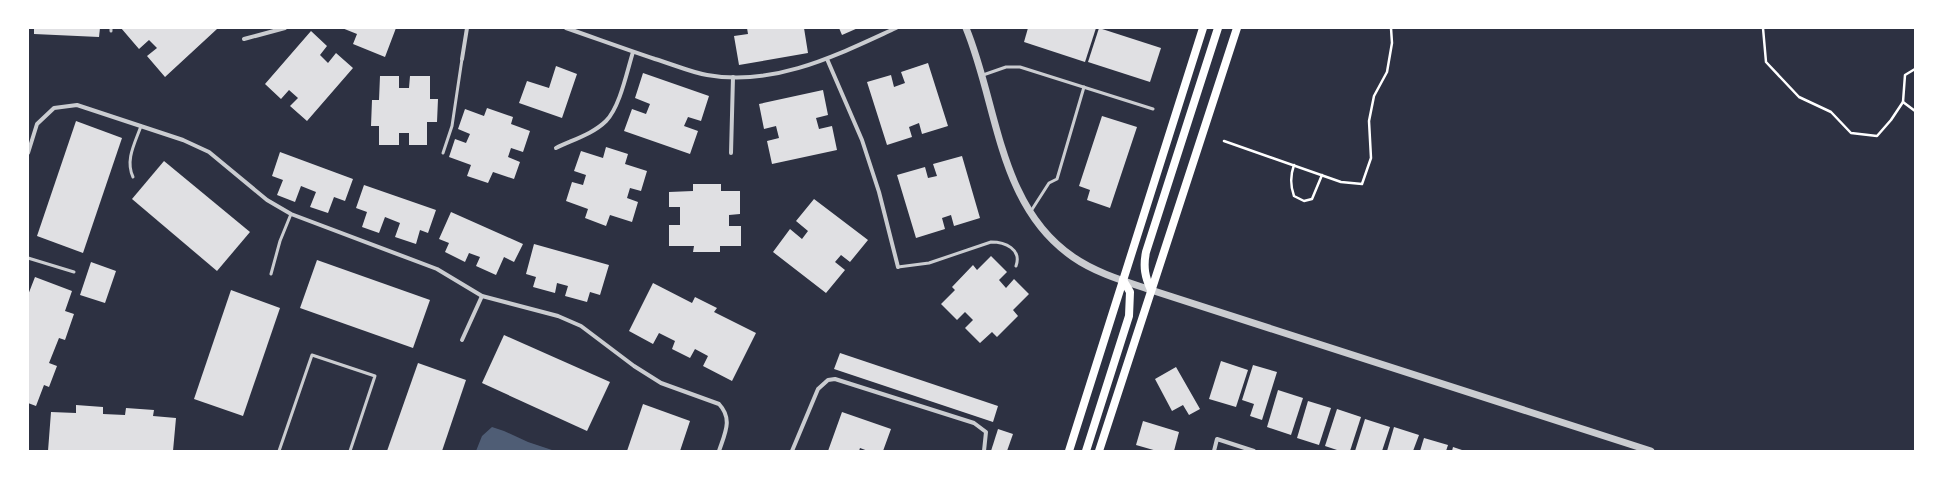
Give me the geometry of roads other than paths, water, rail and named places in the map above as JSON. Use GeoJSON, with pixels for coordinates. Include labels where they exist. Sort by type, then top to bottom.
{"type":"FeatureCollection","features":[{"type":"Feature","properties":{"kind":"main road"},"geometry":{"type":"LineString","coordinates":[[1069,451],[1203,28]]}},
{"type":"Feature","properties":{"kind":"main road"},"geometry":{"type":"LineString","coordinates":[[1151,290],[1145,277],[1144,264],[1146,252],[1218,28]]}},
{"type":"Feature","properties":{"kind":"main road"},"geometry":{"type":"LineString","coordinates":[[1099,451],[1237,28]]}},
{"type":"Feature","properties":{"kind":"main road"},"geometry":{"type":"LineString","coordinates":[[1086,451],[1129,316],[1130,292],[1123,280]]}},
{"type":"Feature","properties":{"kind":"street"},"geometry":{"type":"LineString","coordinates":[[244,39],[285,28]]}},
{"type":"Feature","properties":{"kind":"street"},"geometry":{"type":"LineString","coordinates":[[462,59],[467,28]]}},
{"type":"Feature","properties":{"kind":"street"},"geometry":{"type":"LineString","coordinates":[[566,28],[633,52],[707,75],[733,77],[767,75],[796,69],[827,59],[896,28]]}},
{"type":"Feature","properties":{"kind":"street"},"geometry":{"type":"LineString","coordinates":[[966,28],[983,75],[1009,170],[1018,193],[1030,212],[1055,243],[1073,257],[1095,269],[1151,290],[1651,451]]}},
{"type":"Feature","properties":{"kind":"street"},"geometry":{"type":"LineString","coordinates":[[556,148],[593,130],[606,121],[616,105],[633,52]]}},
{"type":"Feature","properties":{"kind":"street"},"geometry":{"type":"LineString","coordinates":[[827,59],[862,140],[879,192],[898,267]]}},
{"type":"Feature","properties":{"kind":"street"},"geometry":{"type":"LineString","coordinates":[[731,153],[733,77]]}},
{"type":"Feature","properties":{"kind":"street"},"geometry":{"type":"LineString","coordinates":[[28,153],[37,124],[54,108],[77,106],[183,140],[209,152],[267,200],[291,214],[431,266],[482,296],[558,316],[581,326],[634,366],[661,383],[709,399],[718,404],[725,411],[726,429],[719,451]]}},
{"type":"Feature","properties":{"kind":"street"},"geometry":{"type":"LineString","coordinates":[[462,340],[482,296]]}},
{"type":"Feature","properties":{"kind":"street"},"geometry":{"type":"LineString","coordinates":[[792,451],[818,389],[828,380],[835,380],[974,423],[986,432],[984,451]]}},
{"type":"Feature","properties":{"kind":"street"},"geometry":{"type":"LineString","coordinates":[[1214,451],[1217,439],[1254,451]]}},
{"type":"Feature","properties":{"kind":"lane"},"geometry":{"type":"LineString","coordinates":[[443,153],[452,126],[462,59]]}},
{"type":"Feature","properties":{"kind":"lane"},"geometry":{"type":"LineString","coordinates":[[983,75],[1006,67],[1020,67],[1153,109]]}},
{"type":"Feature","properties":{"kind":"lane"},"geometry":{"type":"LineString","coordinates":[[1030,212],[1049,183],[1057,179],[1084,87]]}},
{"type":"Feature","properties":{"kind":"lane"},"geometry":{"type":"LineString","coordinates":[[133,177],[129,168],[131,154],[141,126]]}},
{"type":"Feature","properties":{"kind":"lane"},"geometry":{"type":"LineString","coordinates":[[271,274],[280,241],[291,214]]}},
{"type":"Feature","properties":{"kind":"lane"},"geometry":{"type":"LineString","coordinates":[[898,267],[929,263],[991,242],[998,242],[1010,246],[1016,256],[1016,266]]}},
{"type":"Feature","properties":{"kind":"lane"},"geometry":{"type":"LineString","coordinates":[[28,258],[74,272]]}},
{"type":"Feature","properties":{"kind":"lane"},"geometry":{"type":"LineString","coordinates":[[279,451],[312,355],[375,376],[350,451]]}},
{"type":"Feature","properties":{"kind":"water"},"geometry":{"type":"Polygon","coordinates":[[[492,427],[528,442],[555,451],[476,451],[482,436],[492,427]]]}}]}
